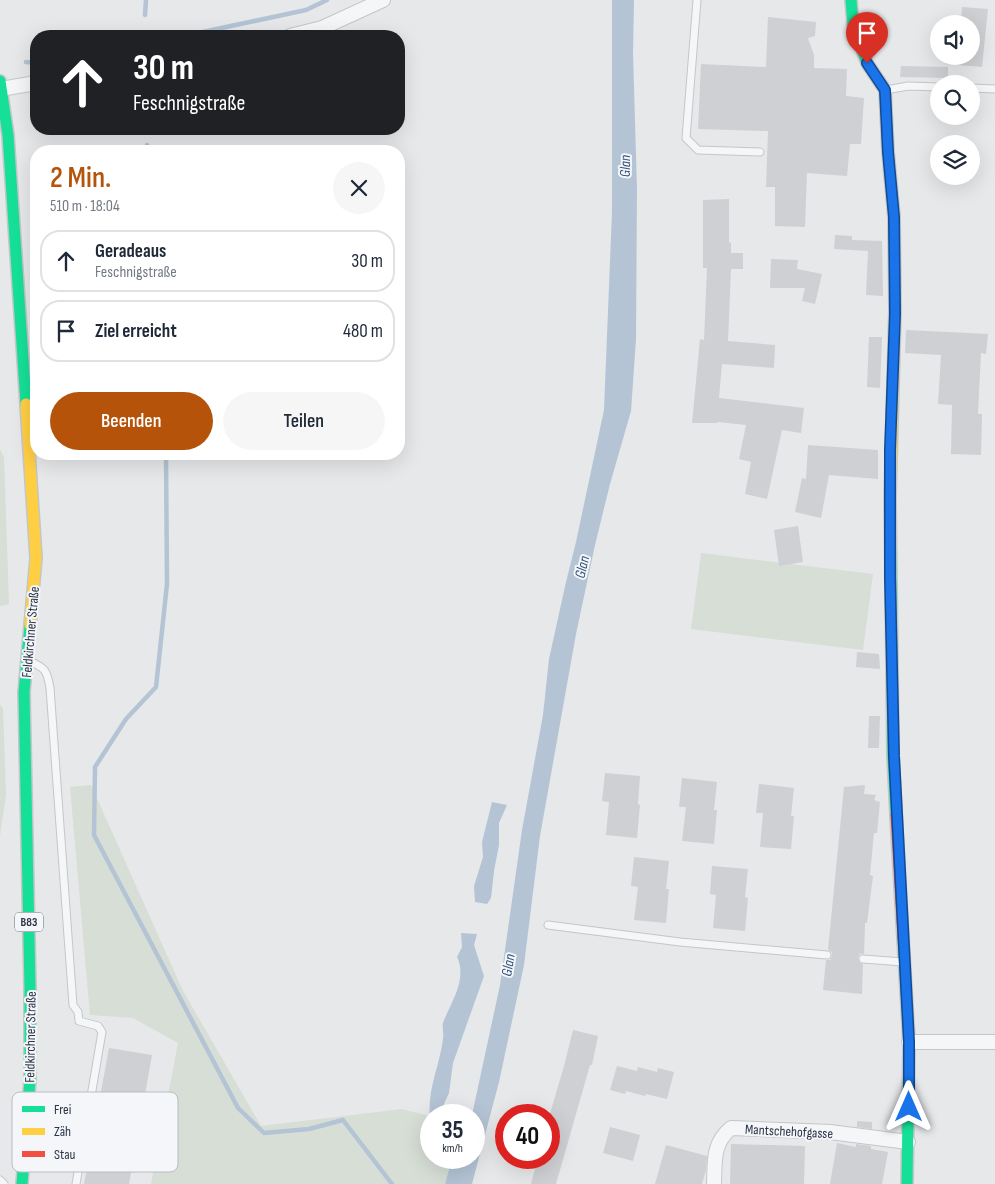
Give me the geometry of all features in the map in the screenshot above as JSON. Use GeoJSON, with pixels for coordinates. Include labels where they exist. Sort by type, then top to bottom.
{"type":"FeatureCollection","features":[{"type":"Feature","properties":{"kind":"street"},"geometry":{"type":"LineString","coordinates":[[314,30],[383,0]]}},
{"type":"Feature","properties":{"kind":"street"},"geometry":{"type":"LineString","coordinates":[[851,0],[853,24],[867,63],[885,90],[894,217],[895,314],[890,450],[893,746],[909,1042],[907,1184]]}},
{"type":"Feature","properties":{"kind":"street"},"geometry":{"type":"LineString","coordinates":[[0,86],[30,84]]}},
{"type":"Feature","properties":{"kind":"street","name":"Feldkirchner Straße"},"geometry":{"type":"LineString","coordinates":[[0,86],[8,135],[36,558],[24,692],[30,979],[29,1092]]}},
{"type":"Feature","properties":{"kind":"street"},"geometry":{"type":"LineString","coordinates":[[909,1042],[995,1042]]}},
{"type":"Feature","properties":{"kind":"street","name":"Mantschehofgasse"},"geometry":{"type":"LineString","coordinates":[[714,1184],[716,1149],[722,1136],[731,1128],[830,1132],[908,1142]]}},
{"type":"Feature","properties":{"kind":"lane"},"geometry":{"type":"LineString","coordinates":[[697,0],[686,138],[698,150],[760,152]]}},
{"type":"Feature","properties":{"kind":"lane"},"geometry":{"type":"LineString","coordinates":[[885,90],[908,86],[930,87]]}},
{"type":"Feature","properties":{"kind":"lane"},"geometry":{"type":"LineString","coordinates":[[980,88],[995,89]]}},
{"type":"Feature","properties":{"kind":"lane"},"geometry":{"type":"LineString","coordinates":[[27,660],[40,665],[47,672],[50,688],[73,1005],[78,1012],[79,1021],[98,1026],[102,1032],[92,1092]]}},
{"type":"Feature","properties":{"kind":"lane"},"geometry":{"type":"LineString","coordinates":[[548,925],[680,942],[827,955]]}},
{"type":"Feature","properties":{"kind":"lane"},"geometry":{"type":"LineString","coordinates":[[863,959],[905,962]]}},
{"type":"Feature","properties":{"kind":"lane"},"geometry":{"type":"LineString","coordinates":[[0,1180],[4,1184]]}},
{"type":"Feature","properties":{"kind":"shaded area"},"geometry":{"type":"Polygon","coordinates":[[[0,450],[4,457],[9,604],[0,606],[0,450]]]}},
{"type":"Feature","properties":{"kind":"shaded area"},"geometry":{"type":"Polygon","coordinates":[[[701,553],[873,574],[863,650],[691,629],[701,553]]]}},
{"type":"Feature","properties":{"kind":"shaded area"},"geometry":{"type":"Polygon","coordinates":[[[0,705],[3,708],[6,795],[0,836],[0,705]]]}},
{"type":"Feature","properties":{"kind":"shaded area"},"geometry":{"type":"Polygon","coordinates":[[[91,785],[183,991],[261,1126],[402,1109],[420,1114],[420,1169],[449,1169],[445,1184],[151,1184],[153,1172],[178,1172],[178,1092],[169,1092],[178,1043],[133,1018],[90,1015],[70,787],[91,785]]]}},
{"type":"Feature","properties":{"kind":"water","name":"Glan"},"geometry":{"type":"Polygon","coordinates":[[[612,0],[634,0],[633,53],[637,189],[636,339],[631,411],[610,484],[576,634],[540,836],[524,965],[499,1082],[485,1135],[485,1104],[474,1104],[500,985],[522,830],[543,715],[549,659],[604,410],[612,212],[612,0]]]}},
{"type":"Feature","properties":{"kind":"water"},"geometry":{"type":"Polygon","coordinates":[[[492,802],[507,805],[499,823],[499,845],[491,898],[487,904],[475,902],[474,886],[483,857],[482,842],[492,802]]]}},
{"type":"Feature","properties":{"kind":"water"},"geometry":{"type":"Polygon","coordinates":[[[461,933],[477,934],[474,945],[484,976],[453,1063],[449,1093],[444,1104],[430,1104],[433,1081],[443,1039],[443,1023],[459,983],[460,966],[457,957],[462,947],[461,933]]]}},
{"type":"Feature","properties":{"kind":"water"},"geometry":{"type":"Polygon","coordinates":[[[449,1169],[476,1169],[472,1184],[445,1184],[449,1169]]]}},
{"type":"Feature","properties":{"kind":"building"},"geometry":{"type":"Polygon","coordinates":[[[962,7],[988,9],[982,67],[958,65],[980,65],[980,15],[962,15],[962,7]]]}},
{"type":"Feature","properties":{"kind":"building"},"geometry":{"type":"Polygon","coordinates":[[[768,17],[816,22],[815,36],[808,38],[814,55],[814,68],[847,69],[846,96],[864,98],[861,144],[850,144],[847,176],[807,173],[805,227],[775,226],[775,187],[766,187],[768,131],[698,129],[701,64],[766,67],[768,17]]]}},
{"type":"Feature","properties":{"kind":"building"},"geometry":{"type":"Polygon","coordinates":[[[901,66],[948,67],[948,75],[930,75],[930,78],[900,77],[901,66]]]}},
{"type":"Feature","properties":{"kind":"building"},"geometry":{"type":"Polygon","coordinates":[[[729,199],[729,242],[731,243],[731,253],[743,253],[743,269],[731,269],[728,341],[775,345],[774,368],[722,364],[719,398],[804,408],[801,433],[782,430],[767,499],[745,494],[751,462],[739,459],[746,425],[718,422],[692,423],[700,339],[704,340],[707,268],[703,268],[703,200],[729,199]]]}},
{"type":"Feature","properties":{"kind":"building"},"geometry":{"type":"Polygon","coordinates":[[[835,235],[852,236],[852,240],[882,241],[883,296],[866,295],[868,251],[834,249],[835,235]]]}},
{"type":"Feature","properties":{"kind":"building"},"geometry":{"type":"Polygon","coordinates":[[[771,259],[798,260],[797,269],[822,274],[815,304],[802,301],[805,288],[770,288],[771,259]]]}},
{"type":"Feature","properties":{"kind":"building"},"geometry":{"type":"Polygon","coordinates":[[[906,330],[988,334],[986,354],[981,353],[978,414],[982,414],[981,455],[951,454],[952,405],[938,404],[941,355],[905,353],[906,330]]]}},
{"type":"Feature","properties":{"kind":"building"},"geometry":{"type":"Polygon","coordinates":[[[869,337],[882,337],[880,388],[867,387],[869,337]]]}},
{"type":"Feature","properties":{"kind":"building"},"geometry":{"type":"Polygon","coordinates":[[[808,445],[878,450],[878,479],[829,475],[821,518],[795,512],[802,478],[806,479],[808,445]]]}},
{"type":"Feature","properties":{"kind":"building"},"geometry":{"type":"Polygon","coordinates":[[[798,526],[803,562],[779,566],[774,530],[798,526]]]}},
{"type":"Feature","properties":{"kind":"building"},"geometry":{"type":"Polygon","coordinates":[[[857,652],[879,654],[880,669],[856,667],[857,652]]]}},
{"type":"Feature","properties":{"kind":"building"},"geometry":{"type":"Polygon","coordinates":[[[869,716],[880,716],[879,748],[868,748],[869,716]]]}},
{"type":"Feature","properties":{"kind":"building"},"geometry":{"type":"Polygon","coordinates":[[[605,773],[640,776],[637,838],[606,835],[609,802],[602,801],[605,773]]]}},
{"type":"Feature","properties":{"kind":"building"},"geometry":{"type":"Polygon","coordinates":[[[682,778],[717,782],[714,810],[717,810],[714,844],[682,841],[686,807],[679,807],[682,778]]]}},
{"type":"Feature","properties":{"kind":"building"},"geometry":{"type":"Polygon","coordinates":[[[759,784],[794,788],[791,816],[794,816],[791,849],[760,847],[763,813],[756,813],[759,784]]]}},
{"type":"Feature","properties":{"kind":"building"},"geometry":{"type":"Polygon","coordinates":[[[865,785],[864,794],[876,795],[874,800],[880,802],[877,833],[874,833],[870,875],[873,876],[867,923],[865,923],[864,954],[860,954],[858,958],[860,963],[863,964],[862,994],[823,990],[826,960],[830,960],[832,956],[832,952],[828,950],[844,787],[865,785]]]}},
{"type":"Feature","properties":{"kind":"building"},"geometry":{"type":"Polygon","coordinates":[[[634,857],[669,861],[666,889],[669,889],[666,923],[634,920],[638,887],[631,886],[634,857]]]}},
{"type":"Feature","properties":{"kind":"building"},"geometry":{"type":"Polygon","coordinates":[[[712,866],[748,869],[745,897],[748,898],[745,931],[713,928],[716,895],[710,894],[712,866]]]}},
{"type":"Feature","properties":{"kind":"building"},"geometry":{"type":"Polygon","coordinates":[[[573,1030],[598,1036],[592,1065],[590,1065],[556,1184],[531,1184],[535,1169],[560,1169],[560,1104],[553,1104],[573,1030]]]}},
{"type":"Feature","properties":{"kind":"building"},"geometry":{"type":"Polygon","coordinates":[[[109,1048],[152,1055],[145,1092],[101,1092],[109,1048]]]}},
{"type":"Feature","properties":{"kind":"building"},"geometry":{"type":"Polygon","coordinates":[[[617,1066],[637,1071],[638,1067],[657,1072],[658,1068],[674,1072],[667,1099],[646,1094],[645,1096],[626,1091],[625,1094],[610,1090],[617,1066]]]}},
{"type":"Feature","properties":{"kind":"building"},"geometry":{"type":"Polygon","coordinates":[[[857,1121],[872,1122],[872,1129],[857,1127],[857,1121]]]}},
{"type":"Feature","properties":{"kind":"building"},"geometry":{"type":"Polygon","coordinates":[[[610,1127],[640,1135],[633,1161],[603,1153],[610,1127]]]}},
{"type":"Feature","properties":{"kind":"building"},"geometry":{"type":"Polygon","coordinates":[[[837,1143],[856,1147],[856,1144],[871,1146],[871,1149],[888,1152],[882,1184],[830,1184],[837,1143]]]}},
{"type":"Feature","properties":{"kind":"building"},"geometry":{"type":"Polygon","coordinates":[[[731,1144],[805,1146],[804,1184],[730,1184],[731,1144]]]}},
{"type":"Feature","properties":{"kind":"building"},"geometry":{"type":"Polygon","coordinates":[[[666,1145],[707,1156],[702,1184],[655,1184],[666,1145]]]}},
{"type":"Feature","properties":{"kind":"building"},"geometry":{"type":"Polygon","coordinates":[[[86,1172],[131,1172],[129,1184],[84,1184],[86,1172]]]}},
{"type":"Feature","properties":{"kind":"waterway"},"geometry":{"type":"LineString","coordinates":[[145,15],[146,0]]}},
{"type":"Feature","properties":{"kind":"waterway"},"geometry":{"type":"LineString","coordinates":[[212,30],[306,10],[327,0]]}},
{"type":"Feature","properties":{"kind":"waterway"},"geometry":{"type":"LineString","coordinates":[[26,62],[30,62]]}},
{"type":"Feature","properties":{"kind":"waterway"},"geometry":{"type":"LineString","coordinates":[[166,460],[167,584],[156,687],[126,719],[95,767],[94,835],[238,1108],[264,1133],[309,1129],[343,1120],[392,1184]]}},
{"type":"Feature","properties":{"kind":"traffic: fast"},"geometry":{"type":"LineString","coordinates":[[851,0],[853,24],[867,63],[885,90],[894,217],[895,309]]}},
{"type":"Feature","properties":{"kind":"traffic: fast"},"geometry":{"type":"LineString","coordinates":[[0,81],[8,135],[26,404]]}},
{"type":"Feature","properties":{"kind":"traffic: fast"},"geometry":{"type":"LineString","coordinates":[[890,497],[893,756],[896,815]]}},
{"type":"Feature","properties":{"kind":"traffic: fast"},"geometry":{"type":"LineString","coordinates":[[29,1092],[30,988],[24,692],[30,625]]}},
{"type":"Feature","properties":{"kind":"traffic: fast"},"geometry":{"type":"LineString","coordinates":[[903,938],[909,1042],[907,1184]]}},
{"type":"Feature","properties":{"kind":"traffic: fast"},"geometry":{"type":"LineString","coordinates":[[22,1184],[23,1172]]}},
{"type":"Feature","properties":{"kind":"traffic: slow"},"geometry":{"type":"LineString","coordinates":[[890,497],[895,309]]}},
{"type":"Feature","properties":{"kind":"traffic: slow"},"geometry":{"type":"LineString","coordinates":[[26,404],[36,558],[30,625]]}},
{"type":"Feature","properties":{"kind":"traffic: jam"},"geometry":{"type":"LineString","coordinates":[[896,815],[903,938]]}},
{"type":"Feature","properties":{"kind":"route"},"geometry":{"type":"LineString","coordinates":[[867,63],[885,90],[894,217],[895,314],[890,450],[890,578],[894,756],[909,1042],[909,1107]]}}]}
